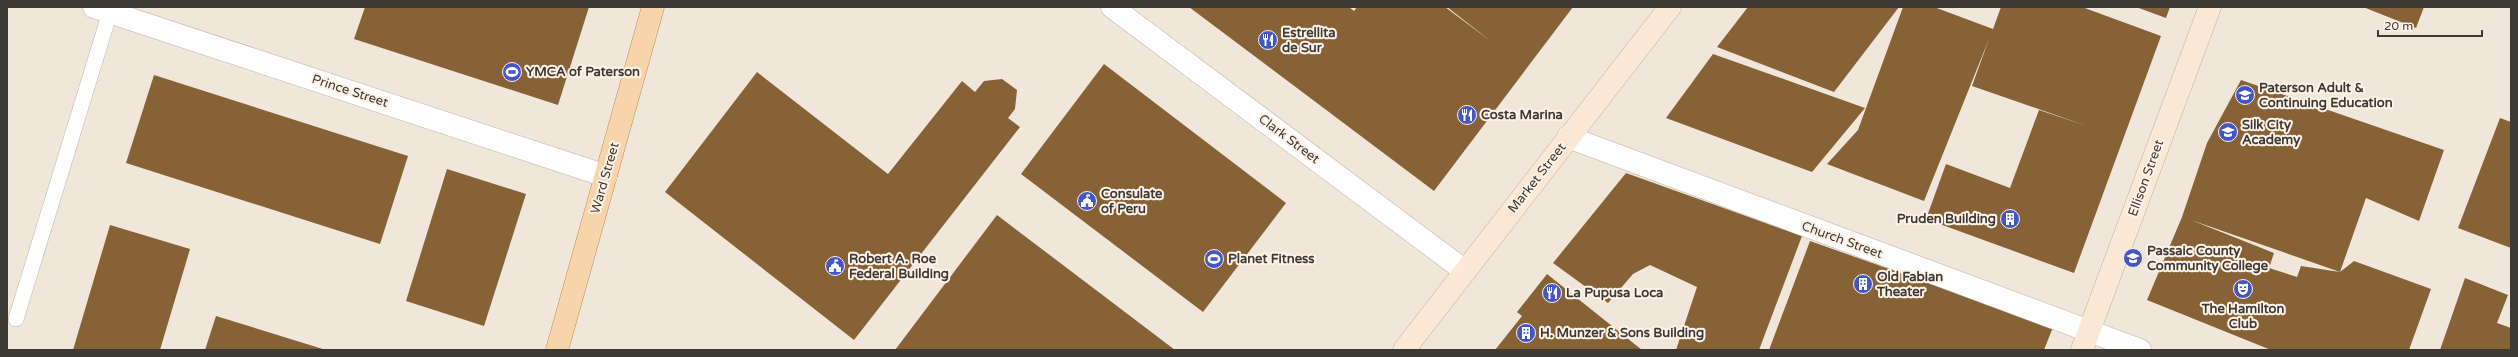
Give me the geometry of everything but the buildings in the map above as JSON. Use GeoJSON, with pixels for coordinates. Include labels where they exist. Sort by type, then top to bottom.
{"type":"FeatureCollection","features":[{"type":"Feature","properties":{"kind":"main road","name":"Ward Street"},"geometry":{"type":"LineString","coordinates":[[557,350],[653,7]]}},
{"type":"Feature","properties":{"kind":"main road","name":"Market Street"},"geometry":{"type":"LineString","coordinates":[[1404,350],[1670,7]]}},
{"type":"Feature","properties":{"kind":"main road","name":"Ellison Street"},"geometry":{"type":"LineString","coordinates":[[2086,341],[2210,7]]}},
{"type":"Feature","properties":{"kind":"street","name":"Clark Street"},"geometry":{"type":"LineString","coordinates":[[1112,7],[1465,271]]}},
{"type":"Feature","properties":{"kind":"street","name":"Prince Street"},"geometry":{"type":"LineString","coordinates":[[102,9],[135,13],[606,176]]}},
{"type":"Feature","properties":{"kind":"street","name":"Church Street"},"geometry":{"type":"LineString","coordinates":[[1568,137],[2086,341],[2140,350]]}},
{"type":"Feature","properties":{"kind":"lane"},"geometry":{"type":"LineString","coordinates":[[16,319],[102,9]]}},
{"type":"Feature","properties":{"kind":"place","name":"Estrellita de Sur"},"geometry":{"type":"Point","coordinates":[1268,40]}},
{"type":"Feature","properties":{"kind":"place","name":"YMCA of Paterson"},"geometry":{"type":"Point","coordinates":[512,72]}},
{"type":"Feature","properties":{"kind":"place","name":"Paterson Adult & Continuing Education"},"geometry":{"type":"Point","coordinates":[2245,95]}},
{"type":"Feature","properties":{"kind":"place","name":"Costa Marina"},"geometry":{"type":"Point","coordinates":[1467,115]}},
{"type":"Feature","properties":{"kind":"place","name":"Silk City Academy"},"geometry":{"type":"Point","coordinates":[2228,132]}},
{"type":"Feature","properties":{"kind":"place","name":"Consulate of Peru"},"geometry":{"type":"Point","coordinates":[1087,201]}},
{"type":"Feature","properties":{"kind":"place","name":"Pruden Building"},"geometry":{"type":"Point","coordinates":[2010,219]}},
{"type":"Feature","properties":{"kind":"place","name":"Passaic County Community College"},"geometry":{"type":"Point","coordinates":[2133,258]}},
{"type":"Feature","properties":{"kind":"place","name":"Planet Fitness"},"geometry":{"type":"Point","coordinates":[1214,259]}},
{"type":"Feature","properties":{"kind":"place","name":"Robert A. Roe Federal Building"},"geometry":{"type":"Point","coordinates":[835,266]}},
{"type":"Feature","properties":{"kind":"place","name":"Old Fabian Theater"},"geometry":{"type":"Point","coordinates":[1863,284]}},
{"type":"Feature","properties":{"kind":"place","name":"The Hamilton Club"},"geometry":{"type":"Point","coordinates":[2243,289]}},
{"type":"Feature","properties":{"kind":"place","name":"La Pupusa Loca"},"geometry":{"type":"Point","coordinates":[1552,293]}},
{"type":"Feature","properties":{"kind":"place","name":"H. Munzer & Sons Building"},"geometry":{"type":"Point","coordinates":[1526,333]}}]}
